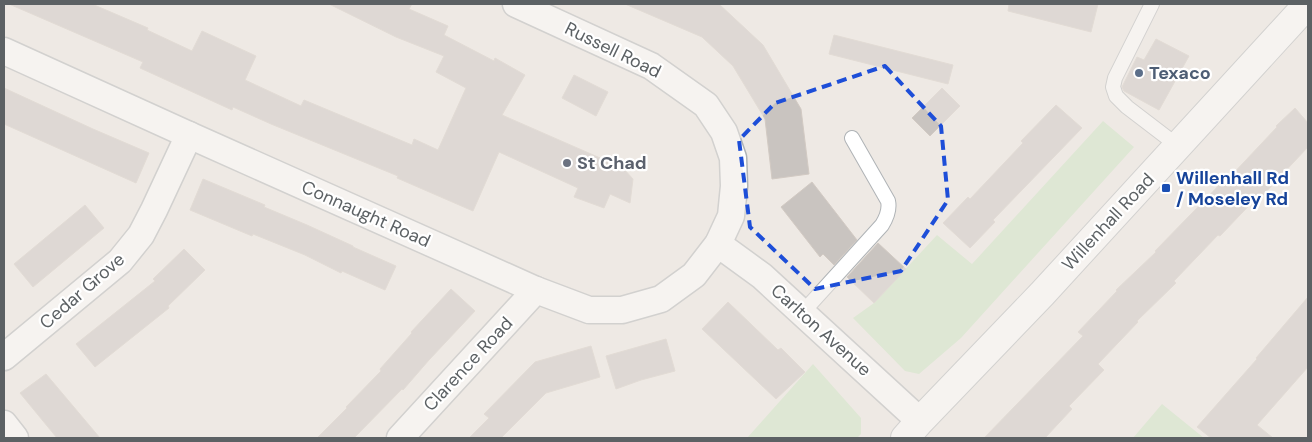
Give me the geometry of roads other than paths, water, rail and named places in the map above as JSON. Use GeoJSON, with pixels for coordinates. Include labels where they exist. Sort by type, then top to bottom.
{"type":"FeatureCollection","features":[{"type":"Feature","properties":{"kind":"main road","name":"Willenhall Road"},"geometry":{"type":"LineString","coordinates":[[913,430],[1042,294],[1308,4]]}},
{"type":"Feature","properties":{"kind":"street","name":"Russell Road"},"geometry":{"type":"LineString","coordinates":[[516,4],[651,66],[706,105],[724,132],[732,158],[734,186],[732,216],[718,244]]}},
{"type":"Feature","properties":{"kind":"street","name":"Connaught Road"},"geometry":{"type":"LineString","coordinates":[[4,51],[536,290],[589,310],[622,310],[661,299],[694,275],[718,244]]}},
{"type":"Feature","properties":{"kind":"street","name":"Cedar Grove"},"geometry":{"type":"LineString","coordinates":[[4,357],[120,261],[141,235],[189,135]]}},
{"type":"Feature","properties":{"kind":"street","name":"Carlton Avenue"},"geometry":{"type":"LineString","coordinates":[[718,244],[762,276],[803,312],[913,430]]}},
{"type":"Feature","properties":{"kind":"street","name":"Clarence Road"},"geometry":{"type":"LineString","coordinates":[[400,438],[536,290]]}},
{"type":"Feature","properties":{"kind":"street"},"geometry":{"type":"LineString","coordinates":[[4,424],[15,438]]}},
{"type":"Feature","properties":{"kind":"lane"},"geometry":{"type":"LineString","coordinates":[[1152,4],[1115,78],[1113,87],[1116,96],[1127,107],[1178,146]]}},
{"type":"Feature","properties":{"kind":"lane"},"geometry":{"type":"LineString","coordinates":[[803,312],[882,225],[887,217],[889,209],[888,200],[852,138]]}},
{"type":"Feature","properties":{"kind":"place","name":"Texaco"},"geometry":{"type":"Point","coordinates":[1139,73]}},
{"type":"Feature","properties":{"kind":"place","name":"St Chad"},"geometry":{"type":"Point","coordinates":[567,163]}},
{"type":"Feature","properties":{"kind":"place","name":"Willenhall Rd / Moseley Rd"},"geometry":{"type":"Point","coordinates":[1166,188]}}]}
